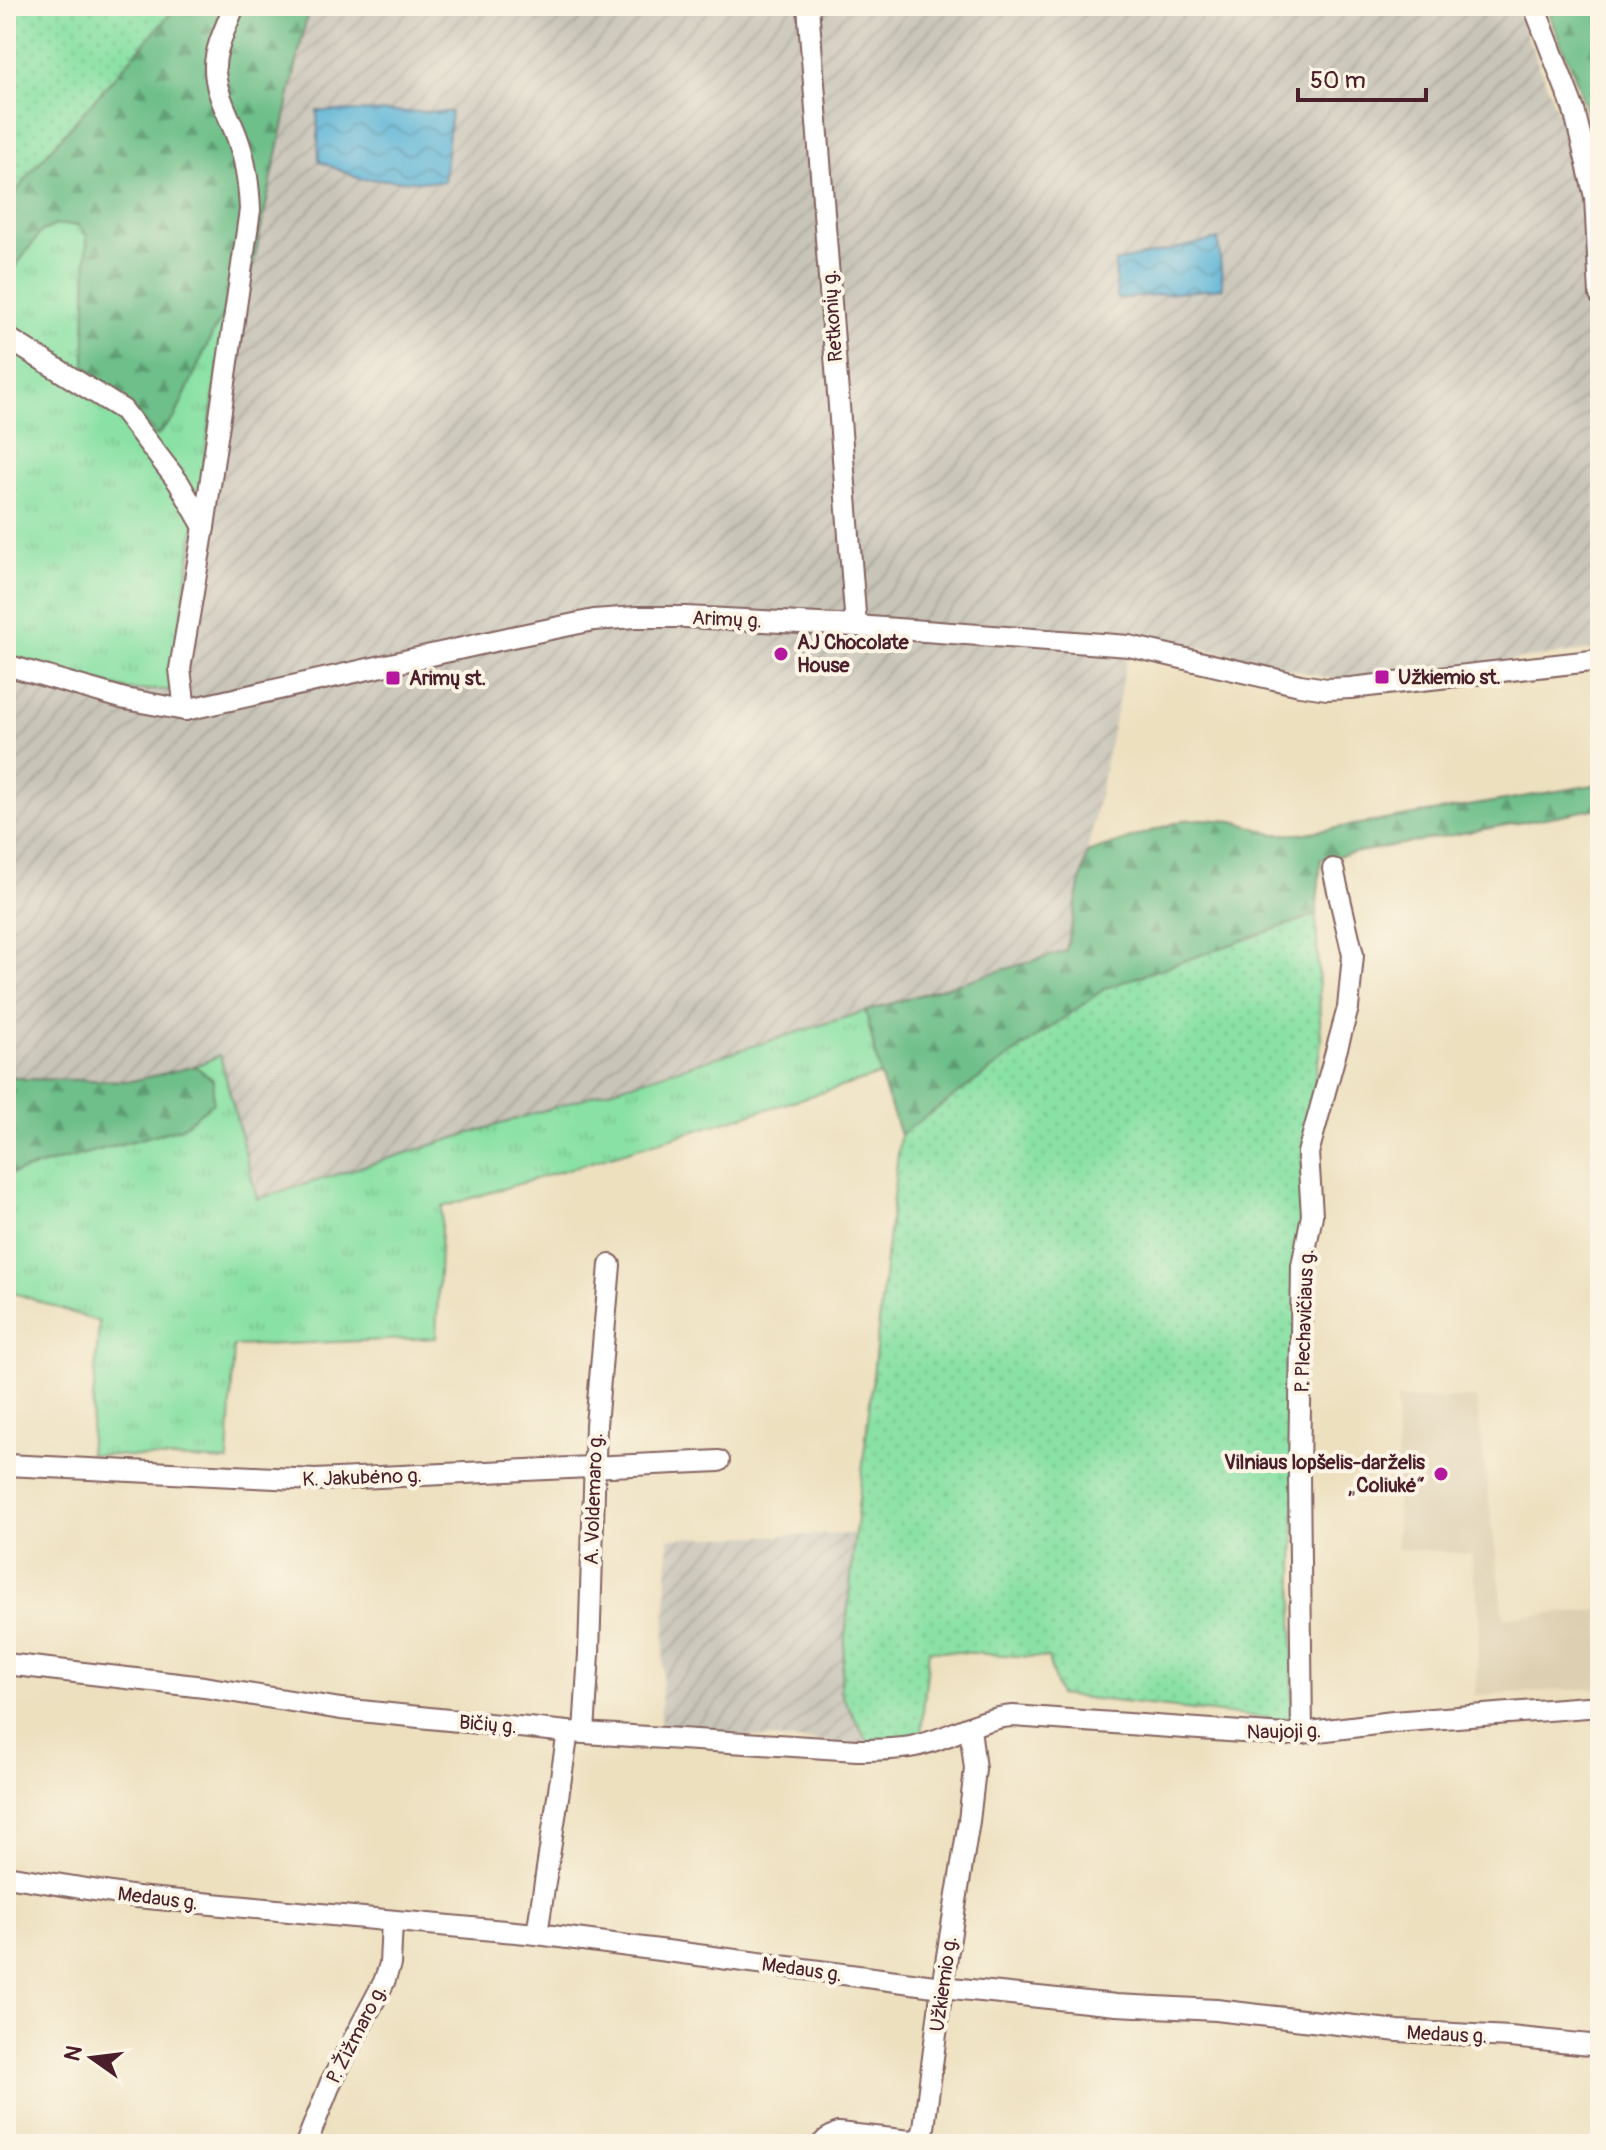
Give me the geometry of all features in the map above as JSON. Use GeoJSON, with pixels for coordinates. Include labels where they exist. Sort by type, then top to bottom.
{"type":"FeatureCollection","features":[{"type":"Feature","properties":{"kind":"street"},"geometry":{"type":"LineString","coordinates":[[185,710],[180,669],[250,210],[248,175],[238,138],[219,94],[214,68],[234,6]]}},
{"type":"Feature","properties":{"kind":"street","name":"Retkonių g."},"geometry":{"type":"LineString","coordinates":[[808,6],[856,626]]}},
{"type":"Feature","properties":{"kind":"street"},"geometry":{"type":"LineString","coordinates":[[1534,6],[1574,110],[1595,197],[1600,295]]}},
{"type":"Feature","properties":{"kind":"street"},"geometry":{"type":"LineString","coordinates":[[6,337],[123,410],[179,483],[204,527]]}},
{"type":"Feature","properties":{"kind":"street","name":"Arimų g."},"geometry":{"type":"LineString","coordinates":[[6,665],[125,699],[185,710],[594,620],[636,617],[856,626],[1129,646],[1327,689],[1600,660]]}},
{"type":"Feature","properties":{"kind":"street","name":"P. Plechavičiaus g."},"geometry":{"type":"LineString","coordinates":[[1302,1733],[1299,1474],[1302,1266],[1312,1215],[1308,1153],[1348,1008],[1353,955],[1333,869]]}},
{"type":"Feature","properties":{"kind":"street","name":"A. Voldemaro g."},"geometry":{"type":"LineString","coordinates":[[537,1934],[576,1732],[610,1265]]}},
{"type":"Feature","properties":{"kind":"street","name":"K. Jakubėno g."},"geometry":{"type":"LineString","coordinates":[[6,1465],[315,1480],[719,1461]]}},
{"type":"Feature","properties":{"kind":"street","name":"Bičių g."},"geometry":{"type":"LineString","coordinates":[[6,1664],[204,1687],[341,1709],[576,1732],[883,1750],[915,1746],[970,1728]]}},
{"type":"Feature","properties":{"kind":"street","name":"Naujoji g."},"geometry":{"type":"LineString","coordinates":[[970,1728],[997,1717],[1013,1716],[1271,1734],[1302,1733],[1393,1722],[1600,1706]]}},
{"type":"Feature","properties":{"kind":"street","name":"Užkiemio g."},"geometry":{"type":"LineString","coordinates":[[822,2144],[838,2133],[926,2141],[924,2128],[942,1987],[974,1782],[970,1728]]}},
{"type":"Feature","properties":{"kind":"street","name":"Medaus g."},"geometry":{"type":"LineString","coordinates":[[6,1876],[137,1897],[537,1934],[942,1987],[1116,2005],[1216,2010],[1398,2031],[1600,2046]]}},
{"type":"Feature","properties":{"kind":"street","name":"P. Žižmaro g."},"geometry":{"type":"LineString","coordinates":[[306,2144],[331,2082],[384,1982],[390,1964],[392,1921]]}},
{"type":"Feature","properties":{"kind":"shaded area"},"geometry":{"type":"Polygon","coordinates":[[[309,6],[1515,6],[1574,153],[1588,205],[1600,649],[1354,680],[1332,679],[1132,634],[1067,951],[257,1199],[220,1056],[195,1066],[132,1081],[25,1079],[6,1075],[6,654],[92,681],[227,310],[246,297],[309,6]]]}},
{"type":"Feature","properties":{"kind":"shaded area","name":"Vilniaus lopšelis-darželis „Coliukė“"},"geometry":{"type":"Polygon","coordinates":[[[1476,1398],[1504,1617],[1600,1610],[1600,1688],[1475,1695],[1480,1618],[1471,1554],[1397,1549],[1397,1399],[1476,1398]]]}},
{"type":"Feature","properties":{"kind":"shaded area"},"geometry":{"type":"Polygon","coordinates":[[[855,1534],[840,1692],[870,1745],[660,1730],[669,1538],[855,1534]]]}},
{"type":"Feature","properties":{"kind":"green space"},"geometry":{"type":"Polygon","coordinates":[[[6,6],[177,6],[34,168],[6,205],[6,6]]]}},
{"type":"Feature","properties":{"kind":"green space"},"geometry":{"type":"Polygon","coordinates":[[[177,6],[309,6],[246,298],[227,310],[214,330],[175,417],[157,436],[85,365],[87,236],[78,225],[56,225],[42,231],[6,279],[6,205],[34,168],[177,6]]]}},
{"type":"Feature","properties":{"kind":"green space"},"geometry":{"type":"Polygon","coordinates":[[[1547,6],[1600,6],[1600,187],[1581,95],[1547,6]]]}},
{"type":"Feature","properties":{"kind":"green space"},"geometry":{"type":"Polygon","coordinates":[[[56,225],[78,225],[87,236],[85,365],[175,417],[205,346],[227,310],[170,690],[127,690],[6,654],[6,279],[42,231],[56,225]]]}},
{"type":"Feature","properties":{"kind":"green space"},"geometry":{"type":"Polygon","coordinates":[[[1600,784],[1600,808],[1321,859],[1316,915],[1106,988],[900,1135],[880,1075],[866,1011],[1066,951],[1087,853],[1184,820],[1234,821],[1273,834],[1300,834],[1600,784]]]}},
{"type":"Feature","properties":{"kind":"green space"},"geometry":{"type":"Polygon","coordinates":[[[1316,915],[1321,1042],[1302,1164],[1306,1195],[1298,1277],[1292,1721],[1059,1695],[1048,1658],[929,1650],[921,1733],[899,1742],[870,1745],[840,1692],[900,1135],[1106,988],[1316,915]]]}},
{"type":"Feature","properties":{"kind":"green space"},"geometry":{"type":"Polygon","coordinates":[[[866,1011],[880,1075],[442,1207],[436,1338],[234,1346],[228,1461],[89,1454],[99,1322],[6,1290],[6,1175],[181,1128],[213,1080],[195,1066],[220,1055],[257,1199],[866,1011]]]}},
{"type":"Feature","properties":{"kind":"green space"},"geometry":{"type":"Polygon","coordinates":[[[195,1066],[213,1080],[213,1103],[181,1128],[6,1175],[6,1075],[25,1079],[132,1081],[195,1066]]]}},
{"type":"Feature","properties":{"kind":"water"},"geometry":{"type":"Polygon","coordinates":[[[317,111],[451,112],[444,182],[360,179],[319,161],[317,111]]]}},
{"type":"Feature","properties":{"kind":"water"},"geometry":{"type":"Polygon","coordinates":[[[1218,239],[1223,288],[1117,299],[1115,262],[1218,239]]]}},
{"type":"Feature","properties":{"kind":"place","name":"AJ Chocolate House"},"geometry":{"type":"Point","coordinates":[781,654]}},
{"type":"Feature","properties":{"kind":"place","name":"Užkiemio st."},"geometry":{"type":"Point","coordinates":[1382,677]}},
{"type":"Feature","properties":{"kind":"place","name":"Arimų st."},"geometry":{"type":"Point","coordinates":[393,678]}},
{"type":"Feature","properties":{"kind":"place","name":"Vilniaus lopšelis-darželis „Coliukė“"},"geometry":{"type":"Point","coordinates":[1441,1474]}}]}
